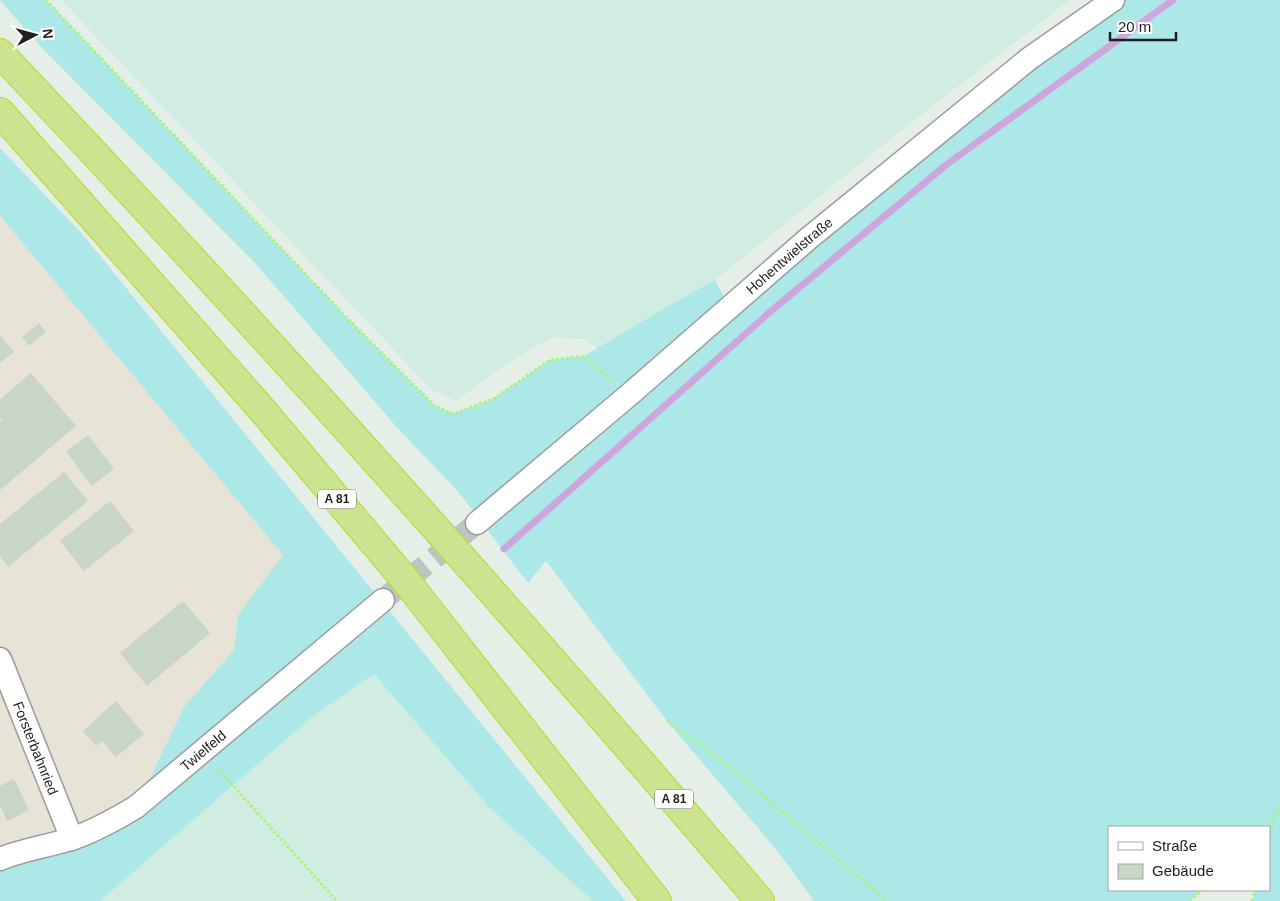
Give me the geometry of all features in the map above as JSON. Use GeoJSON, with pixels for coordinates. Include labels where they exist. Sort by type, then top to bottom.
{"type":"FeatureCollection","features":[{"type":"Feature","properties":{"kind":"highway","name":"A 81"},"geometry":{"type":"LineString","coordinates":[[0,53],[305,381],[580,691],[760,901]]}},
{"type":"Feature","properties":{"kind":"highway","name":"A 81"},"geometry":{"type":"LineString","coordinates":[[0,112],[258,405],[406,581],[657,901]]}},
{"type":"Feature","properties":{"kind":"street","name":"Hohentwielstraße"},"geometry":{"type":"LineString","coordinates":[[476,523],[629,395],[817,232],[1030,58],[1113,0]]}},
{"type":"Feature","properties":{"kind":"street","name":"Twielfeld"},"geometry":{"type":"LineString","coordinates":[[0,859],[17,852],[72,839],[105,826],[136,807],[203,753],[383,600]]}},
{"type":"Feature","properties":{"kind":"street","name":"Forsterbahnried"},"geometry":{"type":"LineString","coordinates":[[0,659],[72,839]]}},
{"type":"Feature","properties":{"kind":"path"},"geometry":{"type":"LineString","coordinates":[[46,0],[351,322],[435,406],[452,414],[493,399],[550,360],[584,356],[629,395]]}},
{"type":"Feature","properties":{"kind":"path"},"geometry":{"type":"LineString","coordinates":[[666,721],[726,764],[887,901]]}},
{"type":"Feature","properties":{"kind":"path"},"geometry":{"type":"LineString","coordinates":[[203,753],[336,901]]}},
{"type":"Feature","properties":{"kind":"path"},"geometry":{"type":"LineString","coordinates":[[1270,836],[1280,805]]}},
{"type":"Feature","properties":{"kind":"path"},"geometry":{"type":"LineString","coordinates":[[1190,901],[1201,891]]}},
{"type":"Feature","properties":{"kind":"shaded area"},"geometry":{"type":"Polygon","coordinates":[[[0,0],[46,0],[351,322],[435,406],[453,414],[493,399],[550,360],[584,356],[715,280],[729,307],[1113,0],[1280,0],[1280,901],[1252,901],[1255,891],[1270,891],[1270,826],[1108,826],[1108,891],[1201,891],[1190,901],[814,901],[779,853],[667,721],[546,561],[528,583],[456,489],[401,432],[256,264],[38,44],[0,0]]]}},
{"type":"Feature","properties":{"kind":"shaded area"},"geometry":{"type":"Polygon","coordinates":[[[0,148],[83,235],[626,901],[593,901],[489,807],[374,674],[312,717],[100,901],[0,901],[0,859],[136,807],[184,707],[234,650],[238,615],[283,555],[0,216],[0,148]]]}},
{"type":"Feature","properties":{"kind":"shaded area"},"geometry":{"type":"Polygon","coordinates":[[[0,216],[283,555],[238,615],[234,650],[184,707],[136,807],[0,859],[0,216]]]}},
{"type":"Feature","properties":{"kind":"green space"},"geometry":{"type":"Polygon","coordinates":[[[61,0],[1070,0],[908,125],[715,280],[597,348],[583,339],[553,337],[508,363],[456,401],[431,389],[61,0]]]}},
{"type":"Feature","properties":{"kind":"green space"},"geometry":{"type":"Polygon","coordinates":[[[374,674],[489,807],[593,901],[100,901],[312,717],[374,674]]]}},
{"type":"Feature","properties":{"kind":"building"},"geometry":{"type":"Polygon","coordinates":[[[39,323],[46,332],[29,346],[22,337],[39,323]]]}},
{"type":"Feature","properties":{"kind":"building"},"geometry":{"type":"Polygon","coordinates":[[[0,335],[14,352],[0,363],[0,335]]]}},
{"type":"Feature","properties":{"kind":"building"},"geometry":{"type":"Polygon","coordinates":[[[31,373],[76,426],[0,490],[0,422],[2,420],[0,417],[0,399],[31,373]]]}},
{"type":"Feature","properties":{"kind":"building"},"geometry":{"type":"Polygon","coordinates":[[[88,435],[114,469],[92,486],[66,451],[88,435]]]}},
{"type":"Feature","properties":{"kind":"building"},"geometry":{"type":"Polygon","coordinates":[[[64,472],[88,501],[8,567],[0,556],[0,524],[64,472]]]}},
{"type":"Feature","properties":{"kind":"building"},"geometry":{"type":"Polygon","coordinates":[[[110,501],[134,531],[84,571],[60,541],[110,501]]]}},
{"type":"Feature","properties":{"kind":"building"},"geometry":{"type":"Polygon","coordinates":[[[183,601],[210,633],[147,686],[120,653],[183,601]]]}},
{"type":"Feature","properties":{"kind":"building"},"geometry":{"type":"Polygon","coordinates":[[[116,701],[144,734],[116,757],[102,741],[96,746],[83,731],[116,701]]]}},
{"type":"Feature","properties":{"kind":"building"},"geometry":{"type":"Polygon","coordinates":[[[14,779],[29,810],[7,821],[0,805],[0,786],[14,779]]]}},
{"type":"Feature","properties":{"kind":"waterway"},"geometry":{"type":"LineString","coordinates":[[504,549],[770,312],[946,165],[1173,0]]}},
{"type":"Feature","properties":{"kind":"tunnel"},"geometry":{"type":"LineString","coordinates":[[383,600],[477,523]]}}]}
